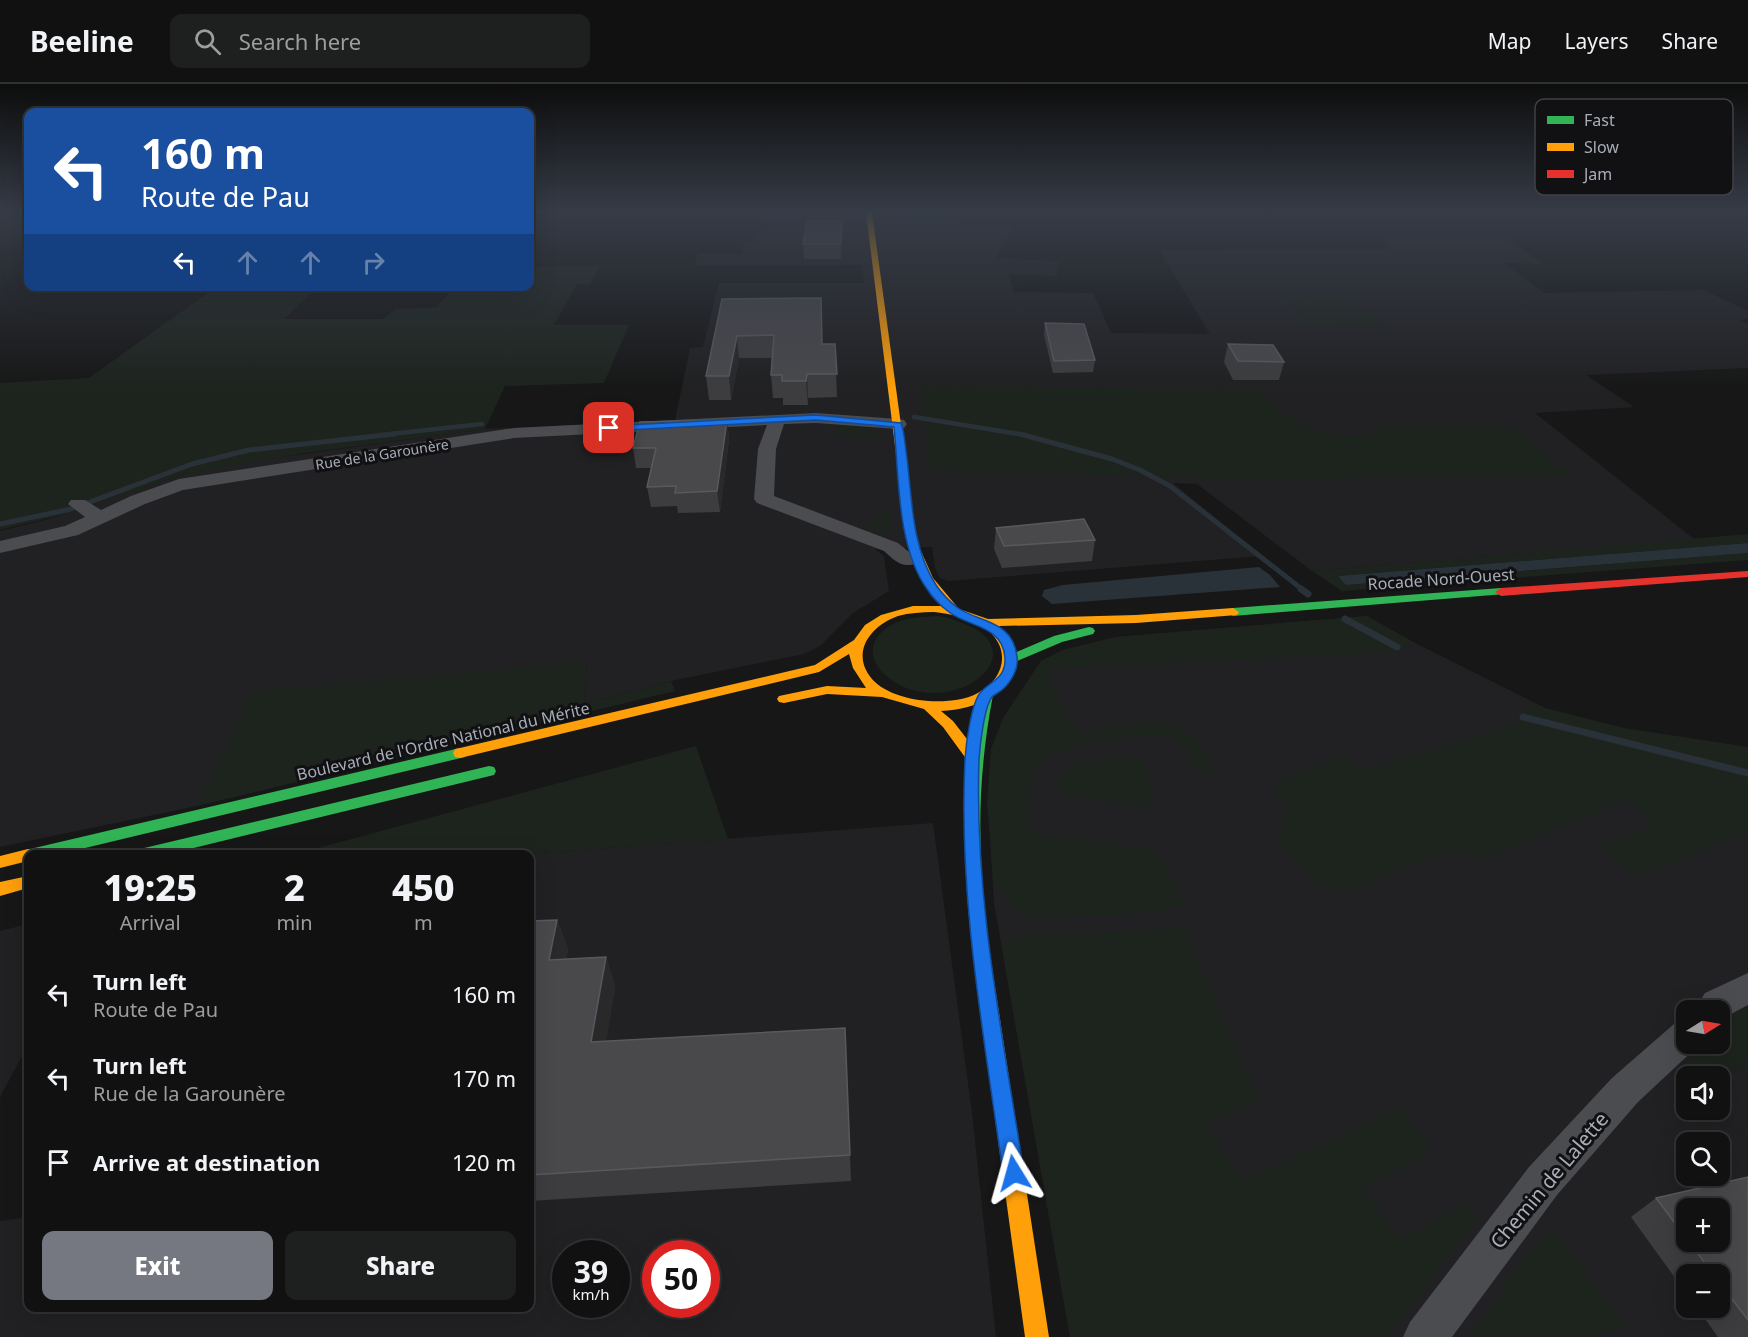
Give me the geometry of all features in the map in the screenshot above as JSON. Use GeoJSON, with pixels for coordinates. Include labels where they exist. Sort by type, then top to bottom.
{"type":"FeatureCollection","features":[{"type":"Feature","properties":{"kind":"main road"},"geometry":{"type":"LineString","coordinates":[[877,271],[898,424],[909,558],[923,572],[932,589],[954,611]]}},
{"type":"Feature","properties":{"kind":"main road","name":"Rocade Nord-Ouest"},"geometry":{"type":"LineString","coordinates":[[987,624],[1136,619],[1748,574]]}},
{"type":"Feature","properties":{"kind":"main road"},"geometry":{"type":"LineString","coordinates":[[896,613],[907,594]]}},
{"type":"Feature","properties":{"kind":"main road"},"geometry":{"type":"LineString","coordinates":[[925,609],[954,611],[987,624],[1000,634],[1008,646],[1011,659],[1009,672],[1000,685],[986,695],[959,704],[928,706],[904,702],[882,693],[867,682],[858,669],[855,656],[857,643],[879,620],[896,613],[925,609]]}},
{"type":"Feature","properties":{"kind":"main road","name":"Rocade Nord-Ouest"},"geometry":{"type":"LineString","coordinates":[[1011,659],[1058,639],[1136,619]]}},
{"type":"Feature","properties":{"kind":"main road","name":"Boulevard de l'Ordre National du Mérite"},"geometry":{"type":"LineString","coordinates":[[50,850],[819,668],[857,643]]}},
{"type":"Feature","properties":{"kind":"main road"},"geometry":{"type":"LineString","coordinates":[[767,703],[827,690],[882,693]]}},
{"type":"Feature","properties":{"kind":"main road"},"geometry":{"type":"LineString","coordinates":[[986,695],[972,756],[971,839],[976,922],[1037,1337]]}},
{"type":"Feature","properties":{"kind":"main road"},"geometry":{"type":"LineString","coordinates":[[928,706],[948,724],[972,756]]}},
{"type":"Feature","properties":{"kind":"main road"},"geometry":{"type":"LineString","coordinates":[[162,850],[504,767]]}},
{"type":"Feature","properties":{"kind":"main road","name":"Boulevard de l'Ordre National du Mérite"},"geometry":{"type":"LineString","coordinates":[[0,862],[24,856]]}},
{"type":"Feature","properties":{"kind":"main road"},"geometry":{"type":"LineString","coordinates":[[0,889],[24,883]]}},
{"type":"Feature","properties":{"kind":"street","name":"Rue de la Garounère"},"geometry":{"type":"LineString","coordinates":[[0,548],[71,531],[138,500],[179,485],[503,435],[839,418],[898,424]]}},
{"type":"Feature","properties":{"kind":"street"},"geometry":{"type":"LineString","coordinates":[[777,420],[767,449],[764,499],[891,548],[909,558]]}},
{"type":"Feature","properties":{"kind":"street"},"geometry":{"type":"LineString","coordinates":[[80,505],[101,518]]}},
{"type":"Feature","properties":{"kind":"street"},"geometry":{"type":"LineString","coordinates":[[1726,1000],[1748,988]]}},
{"type":"Feature","properties":{"kind":"street","name":"Chemin de Lalette"},"geometry":{"type":"LineString","coordinates":[[1425,1337],[1543,1181],[1625,1090],[1676,1044]]}},
{"type":"Feature","properties":{"kind":"shaded area"},"geometry":{"type":"Polygon","coordinates":[[[534,271],[597,271],[590,284],[577,284],[554,325],[629,325],[604,383],[505,386],[485,429],[305,453],[185,474],[78,511],[0,530],[0,383],[89,378],[210,291],[313,291],[284,319],[383,319],[395,309],[435,308],[451,291],[534,291],[534,271]]]}},
{"type":"Feature","properties":{"kind":"shaded area"},"geometry":{"type":"Polygon","coordinates":[[[863,271],[1057,271],[1057,276],[1008,274],[1014,292],[1093,293],[1111,333],[1210,334],[1172,271],[1515,271],[1544,293],[1704,290],[1748,311],[1748,319],[1740,320],[1748,324],[1748,368],[1586,375],[1634,407],[1535,413],[1694,539],[1312,571],[1197,484],[1173,483],[1262,556],[948,581],[940,578],[935,568],[932,547],[875,549],[884,556],[889,591],[853,613],[820,646],[804,654],[671,681],[584,704],[587,662],[197,806],[0,847],[0,531],[49,519],[185,474],[231,464],[485,429],[675,420],[690,348],[703,347],[719,283],[864,283],[863,271]]]}},
{"type":"Feature","properties":{"kind":"shaded area"},"geometry":{"type":"Polygon","coordinates":[[[1286,297],[1345,299],[1356,311],[1371,312],[1384,327],[1304,324],[1286,297]]]}},
{"type":"Feature","properties":{"kind":"shaded area"},"geometry":{"type":"Polygon","coordinates":[[[921,385],[1262,390],[1297,421],[1317,430],[1339,435],[1360,435],[1374,432],[1387,425],[1512,427],[1575,476],[1228,479],[931,470],[921,385]]]}},
{"type":"Feature","properties":{"kind":"shaded area"},"geometry":{"type":"Polygon","coordinates":[[[837,425],[871,431],[881,437],[838,436],[837,425]]]}},
{"type":"Feature","properties":{"kind":"shaded area"},"geometry":{"type":"Polygon","coordinates":[[[888,508],[892,531],[880,534],[864,528],[885,513],[875,509],[888,508]]]}},
{"type":"Feature","properties":{"kind":"shaded area"},"geometry":{"type":"Polygon","coordinates":[[[1748,534],[1748,543],[1338,576],[1347,585],[1748,553],[1748,560],[1342,591],[1312,571],[1748,534]]]}},
{"type":"Feature","properties":{"kind":"shaded area"},"geometry":{"type":"Polygon","coordinates":[[[1748,543],[1748,553],[1346,585],[1338,576],[1748,543]]]}},
{"type":"Feature","properties":{"kind":"shaded area"},"geometry":{"type":"Polygon","coordinates":[[[1259,567],[1280,587],[1052,604],[1042,596],[1044,590],[1063,585],[1259,567]]]}},
{"type":"Feature","properties":{"kind":"shaded area"},"geometry":{"type":"Polygon","coordinates":[[[938,616],[973,627],[990,642],[992,658],[984,674],[966,686],[944,692],[918,692],[893,681],[884,674],[874,658],[873,650],[879,635],[902,620],[938,616]]]}},
{"type":"Feature","properties":{"kind":"shaded area"},"geometry":{"type":"Polygon","coordinates":[[[1367,616],[1415,643],[1545,708],[1748,789],[1748,1337],[1070,1337],[994,903],[989,821],[1003,718],[1041,661],[1063,650],[1116,637],[1367,616]]]}},
{"type":"Feature","properties":{"kind":"shaded area"},"geometry":{"type":"Polygon","coordinates":[[[1367,616],[1415,643],[1396,652],[1048,669],[1066,714],[1077,729],[1084,734],[1145,722],[1170,724],[1182,729],[1199,743],[1211,763],[1213,772],[1198,772],[1186,749],[1173,740],[1159,735],[1107,739],[1049,754],[1038,765],[1032,786],[1026,815],[1029,833],[1151,849],[1169,874],[1184,904],[1180,907],[1123,915],[1039,917],[1019,913],[994,887],[987,803],[991,749],[1003,718],[1041,661],[1063,650],[1116,637],[1367,616]]]}},
{"type":"Feature","properties":{"kind":"shaded area"},"geometry":{"type":"Polygon","coordinates":[[[587,662],[584,704],[671,681],[675,691],[197,806],[253,691],[587,662]]]}},
{"type":"Feature","properties":{"kind":"shaded area"},"geometry":{"type":"Polygon","coordinates":[[[1535,703],[1545,708],[1624,728],[1748,747],[1748,832],[1642,874],[1628,870],[1601,847],[1655,824],[1624,800],[1485,859],[1461,849],[1409,866],[1355,889],[1331,891],[1312,881],[1276,834],[1289,813],[1276,792],[1275,781],[1345,755],[1363,771],[1512,724],[1535,703]]]}},
{"type":"Feature","properties":{"kind":"shaded area"},"geometry":{"type":"Polygon","coordinates":[[[696,746],[728,839],[534,854],[534,850],[311,850],[696,746]]]}},
{"type":"Feature","properties":{"kind":"shaded area"},"geometry":{"type":"Polygon","coordinates":[[[1121,758],[1140,759],[1152,784],[1155,809],[1062,794],[1057,777],[1079,763],[1121,758]]]}},
{"type":"Feature","properties":{"kind":"shaded area"},"geometry":{"type":"Polygon","coordinates":[[[933,823],[972,1113],[996,1337],[0,1337],[0,1221],[24,1218],[22,1256],[24,1256],[24,1312],[534,1312],[534,853],[933,823]]]}},
{"type":"Feature","properties":{"kind":"shaded area"},"geometry":{"type":"Polygon","coordinates":[[[24,925],[24,1052],[0,1097],[0,931],[24,925]]]}},
{"type":"Feature","properties":{"kind":"shaded area"},"geometry":{"type":"Polygon","coordinates":[[[1184,928],[1259,1100],[1205,1125],[1243,1181],[1401,1107],[1431,1152],[1362,1190],[1403,1239],[1464,1204],[1478,1218],[1387,1337],[1070,1337],[1001,942],[1019,936],[1184,928]]]}},
{"type":"Feature","properties":{"kind":"shaded area"},"geometry":{"type":"Polygon","coordinates":[[[1748,1006],[1748,1066],[1730,1071],[1730,1066],[1685,1066],[1695,1054],[1730,1054],[1730,1019],[1748,1006]]]}},
{"type":"Feature","properties":{"kind":"shaded area"},"geometry":{"type":"Polygon","coordinates":[[[1552,1231],[1558,1233],[1624,1327],[1594,1337],[1471,1337],[1517,1267],[1546,1234],[1552,1231]]]}},
{"type":"Feature","properties":{"kind":"building"},"geometry":{"type":"Polygon","coordinates":[[[821,298],[822,344],[835,344],[837,374],[807,374],[806,381],[782,381],[782,375],[771,375],[774,335],[737,336],[729,376],[706,376],[722,299],[821,298]]]}},
{"type":"Feature","properties":{"kind":"building"},"geometry":{"type":"Polygon","coordinates":[[[1045,323],[1084,324],[1095,360],[1054,361],[1045,323]]]}},
{"type":"Feature","properties":{"kind":"building"},"geometry":{"type":"Polygon","coordinates":[[[1228,344],[1273,345],[1284,362],[1238,361],[1228,344]]]}},
{"type":"Feature","properties":{"kind":"building"},"geometry":{"type":"Polygon","coordinates":[[[727,420],[717,491],[675,493],[676,486],[647,487],[656,448],[633,448],[640,422],[727,420]]]}},
{"type":"Feature","properties":{"kind":"building"},"geometry":{"type":"Polygon","coordinates":[[[1084,519],[1095,540],[1004,546],[996,528],[1084,519]]]}},
{"type":"Feature","properties":{"kind":"building"},"geometry":{"type":"Polygon","coordinates":[[[557,920],[549,960],[606,957],[591,1042],[845,1028],[850,1155],[534,1175],[534,921],[557,920]]]}},
{"type":"Feature","properties":{"kind":"building"},"geometry":{"type":"Polygon","coordinates":[[[1748,1177],[1748,1320],[1730,1296],[1730,1264],[1706,1264],[1697,1252],[1730,1252],[1730,1198],[1676,1198],[1676,1225],[1656,1198],[1709,1186],[1730,1186],[1730,1181],[1748,1177]]]}},
{"type":"Feature","properties":{"kind":"waterway"},"geometry":{"type":"LineString","coordinates":[[914,417],[1022,434]]}},
{"type":"Feature","properties":{"kind":"waterway"},"geometry":{"type":"LineString","coordinates":[[381,435],[482,424]]}},
{"type":"Feature","properties":{"kind":"waterway"},"geometry":{"type":"LineString","coordinates":[[0,524],[71,509],[192,464],[249,450],[394,434]]}},
{"type":"Feature","properties":{"kind":"waterway"},"geometry":{"type":"LineString","coordinates":[[1022,434],[1112,459],[1140,470],[1170,486],[1303,590]]}},
{"type":"Feature","properties":{"kind":"waterway"},"geometry":{"type":"LineString","coordinates":[[1301,589],[1308,594]]}},
{"type":"Feature","properties":{"kind":"waterway"},"geometry":{"type":"LineString","coordinates":[[1345,619],[1397,647]]}},
{"type":"Feature","properties":{"kind":"waterway"},"geometry":{"type":"LineString","coordinates":[[1523,717],[1748,773]]}},
{"type":"Feature","properties":{"kind":"traffic: fast"},"geometry":{"type":"LineString","coordinates":[[1233,612],[1501,592]]}},
{"type":"Feature","properties":{"kind":"traffic: fast"},"geometry":{"type":"LineString","coordinates":[[1011,659],[1058,639],[1089,631]]}},
{"type":"Feature","properties":{"kind":"traffic: fast"},"geometry":{"type":"LineString","coordinates":[[986,695],[978,733],[974,770],[971,841],[976,912],[986,987]]}},
{"type":"Feature","properties":{"kind":"traffic: fast"},"geometry":{"type":"LineString","coordinates":[[51,850],[460,753]]}},
{"type":"Feature","properties":{"kind":"traffic: fast"},"geometry":{"type":"LineString","coordinates":[[161,850],[489,771]]}},
{"type":"Feature","properties":{"kind":"traffic: slow"},"geometry":{"type":"LineString","coordinates":[[877,271],[912,542],[928,579],[954,611]]}},
{"type":"Feature","properties":{"kind":"traffic: slow"},"geometry":{"type":"LineString","coordinates":[[934,608],[973,617],[994,629],[1002,638],[1007,650],[1008,668],[996,689],[979,699],[964,704],[932,706],[900,700],[872,686],[866,680],[856,659],[858,642],[863,635],[885,617],[934,608]]}},
{"type":"Feature","properties":{"kind":"traffic: slow"},"geometry":{"type":"LineString","coordinates":[[987,623],[1136,619],[1233,612]]}},
{"type":"Feature","properties":{"kind":"traffic: slow"},"geometry":{"type":"LineString","coordinates":[[460,753],[819,668],[857,643]]}},
{"type":"Feature","properties":{"kind":"traffic: slow"},"geometry":{"type":"LineString","coordinates":[[784,699],[827,690],[882,693]]}},
{"type":"Feature","properties":{"kind":"traffic: slow"},"geometry":{"type":"LineString","coordinates":[[928,706],[948,724],[972,756]]}},
{"type":"Feature","properties":{"kind":"traffic: slow"},"geometry":{"type":"LineString","coordinates":[[0,862],[24,856]]}},
{"type":"Feature","properties":{"kind":"traffic: slow"},"geometry":{"type":"LineString","coordinates":[[0,889],[24,883]]}},
{"type":"Feature","properties":{"kind":"traffic: slow"},"geometry":{"type":"LineString","coordinates":[[986,987],[1037,1337]]}},
{"type":"Feature","properties":{"kind":"traffic: jam"},"geometry":{"type":"LineString","coordinates":[[1501,592],[1748,574]]}},
{"type":"Feature","properties":{"kind":"route"},"geometry":{"type":"LineString","coordinates":[[609,428],[816,418],[898,424],[912,542],[923,572],[932,589],[954,611],[972,616],[1000,634],[1008,646],[1011,659],[1009,672],[1000,685],[986,695],[978,722],[972,756],[971,839],[978,931],[1014,1173]]}}]}
